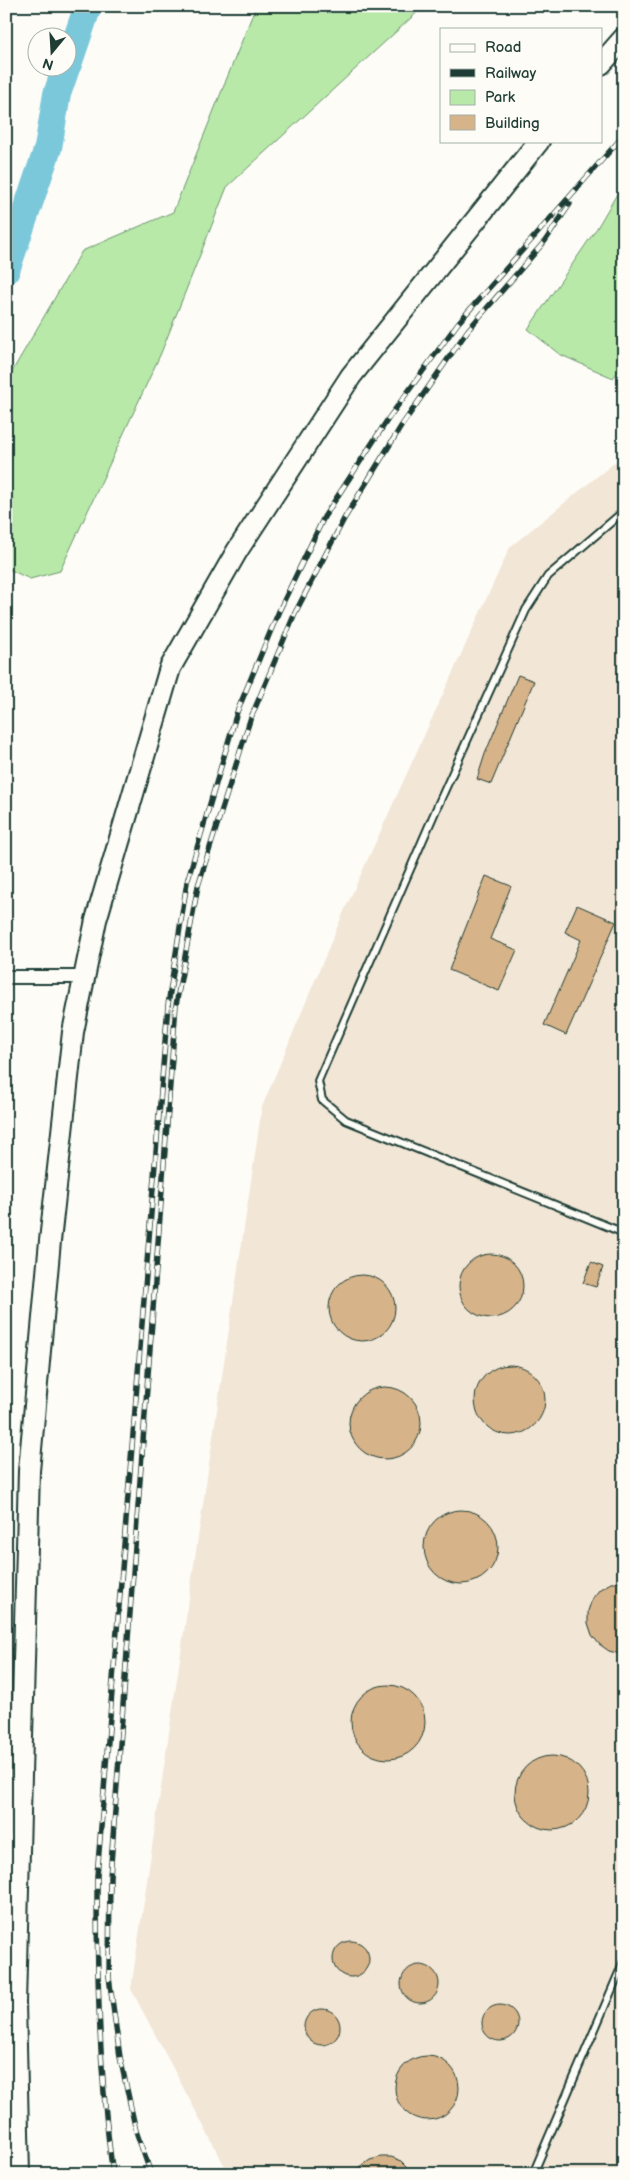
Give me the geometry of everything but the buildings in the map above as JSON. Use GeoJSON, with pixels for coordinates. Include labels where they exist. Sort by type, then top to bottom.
{"type":"FeatureCollection","features":[{"type":"Feature","properties":{"kind":"main road"},"geometry":{"type":"LineString","coordinates":[[602,63],[624,38]]}},
{"type":"Feature","properties":{"kind":"main road"},"geometry":{"type":"LineString","coordinates":[[19,2174],[15,2003],[29,1471],[50,1240],[73,1032],[96,920],[170,668],[237,551],[351,376],[538,142]]}},
{"type":"Feature","properties":{"kind":"street"},"geometry":{"type":"LineString","coordinates":[[6,977],[84,977]]}},
{"type":"Feature","properties":{"kind":"lane"},"geometry":{"type":"LineString","coordinates":[[624,511],[548,576],[526,610],[438,805],[318,1081],[322,1100],[346,1120],[624,1233]]}},
{"type":"Feature","properties":{"kind":"lane"},"geometry":{"type":"LineString","coordinates":[[533,2174],[624,1961]]}},
{"type":"Feature","properties":{"kind":"shaded area"},"geometry":{"type":"Polygon","coordinates":[[[624,455],[624,2174],[229,2174],[131,1989],[262,1107],[342,916],[510,547],[624,455]]]}},
{"type":"Feature","properties":{"kind":"green space"},"geometry":{"type":"Polygon","coordinates":[[[256,6],[424,6],[227,187],[161,353],[60,571],[30,579],[6,568],[6,382],[82,251],[173,212],[256,6]]]}},
{"type":"Feature","properties":{"kind":"green space"},"geometry":{"type":"Polygon","coordinates":[[[624,182],[624,364],[613,378],[559,354],[528,329],[597,228],[624,182]]]}},
{"type":"Feature","properties":{"kind":"waterway"},"geometry":{"type":"LineString","coordinates":[[78,35],[88,6]]}},
{"type":"Feature","properties":{"kind":"waterway"},"geometry":{"type":"LineString","coordinates":[[6,270],[48,148],[57,94],[63,78]]}},
{"type":"Feature","properties":{"kind":"railway"},"geometry":{"type":"LineString","coordinates":[[113,2174],[102,2063],[97,1876],[168,1005],[187,882],[237,712],[279,611],[324,517],[388,419],[458,323],[624,135]]}},
{"type":"Feature","properties":{"kind":"railway"},"geometry":{"type":"LineString","coordinates":[[151,2174],[136,2131],[120,2057],[109,1977],[110,1877],[176,1005],[198,886],[250,720],[295,613],[344,519],[402,425],[468,330],[545,241],[570,204]]}}]}
